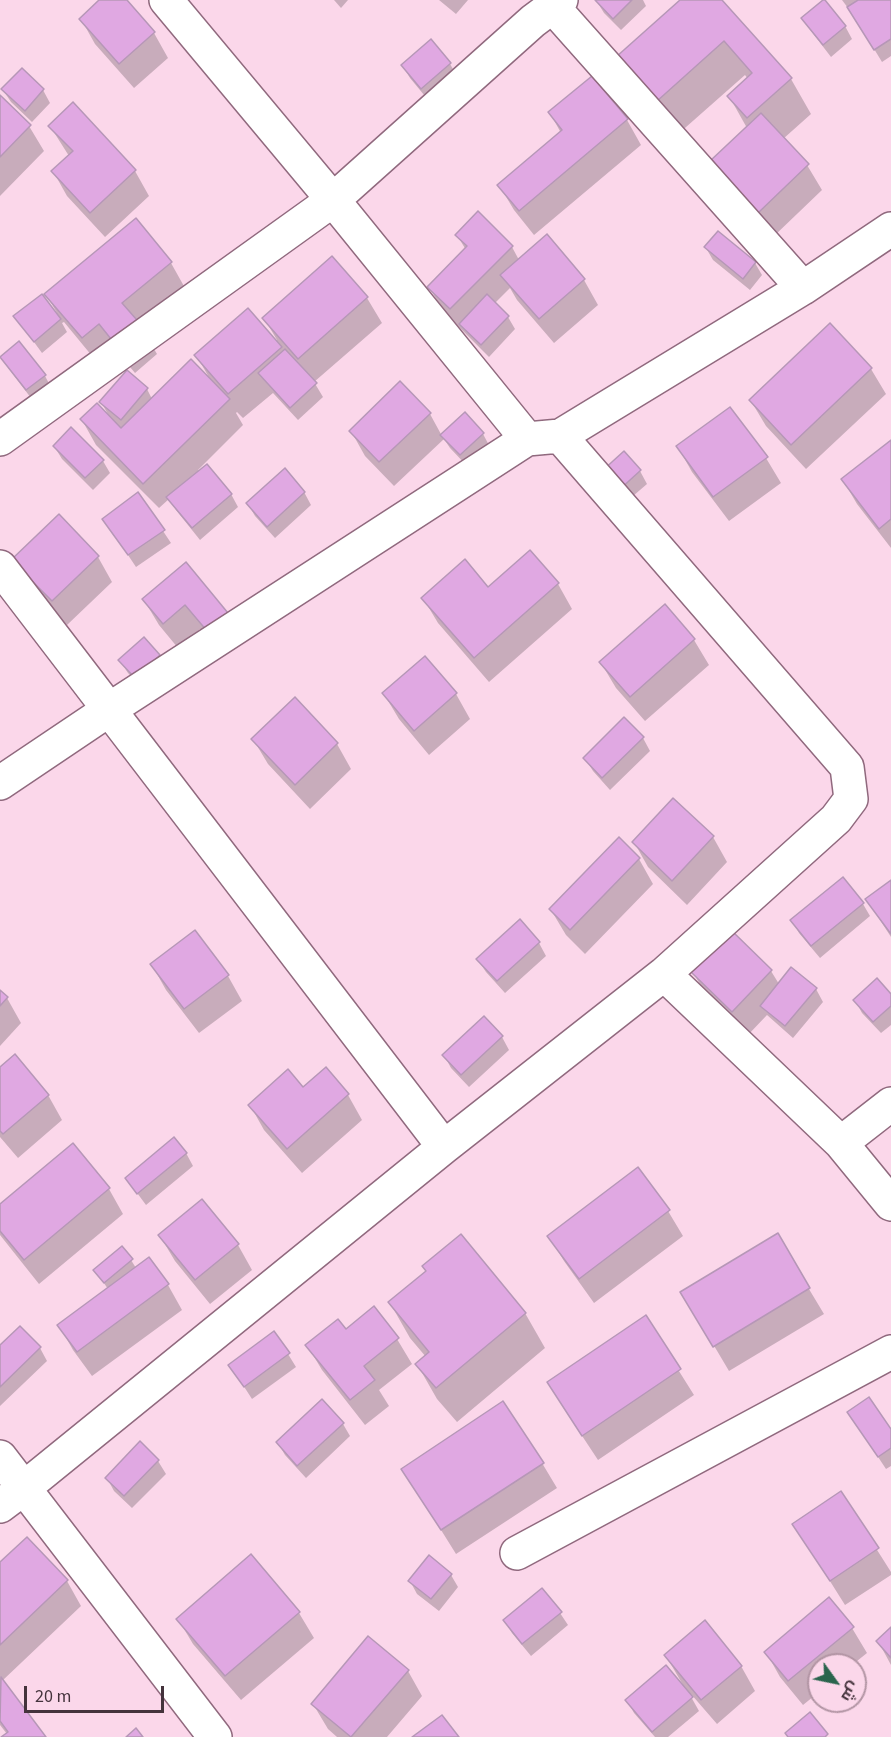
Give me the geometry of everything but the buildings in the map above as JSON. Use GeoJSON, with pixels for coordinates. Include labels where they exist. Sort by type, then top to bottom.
{"type":"FeatureCollection","features":[{"type":"Feature","properties":{"kind":"street"},"geometry":{"type":"LineString","coordinates":[[166,0],[333,200],[527,439]]}},
{"type":"Feature","properties":{"kind":"street"},"geometry":{"type":"LineString","coordinates":[[0,439],[333,200],[533,21],[558,2],[803,288]]}},
{"type":"Feature","properties":{"kind":"street"},"geometry":{"type":"LineString","coordinates":[[0,783],[527,439],[560,436],[803,288],[891,229]]}},
{"type":"Feature","properties":{"kind":"street"},"geometry":{"type":"LineString","coordinates":[[12,1497],[444,1147],[664,974],[836,819],[851,799],[847,767],[560,436]]}},
{"type":"Feature","properties":{"kind":"street"},"geometry":{"type":"LineString","coordinates":[[0,567],[444,1147]]}},
{"type":"Feature","properties":{"kind":"street"},"geometry":{"type":"LineString","coordinates":[[664,974],[841,1143],[891,1204]]}},
{"type":"Feature","properties":{"kind":"street"},"geometry":{"type":"LineString","coordinates":[[841,1143],[891,1104]]}},
{"type":"Feature","properties":{"kind":"street"},"geometry":{"type":"LineString","coordinates":[[517,1553],[891,1352]]}},
{"type":"Feature","properties":{"kind":"street"},"geometry":{"type":"LineString","coordinates":[[0,1457],[12,1497],[215,1737]]}}]}
